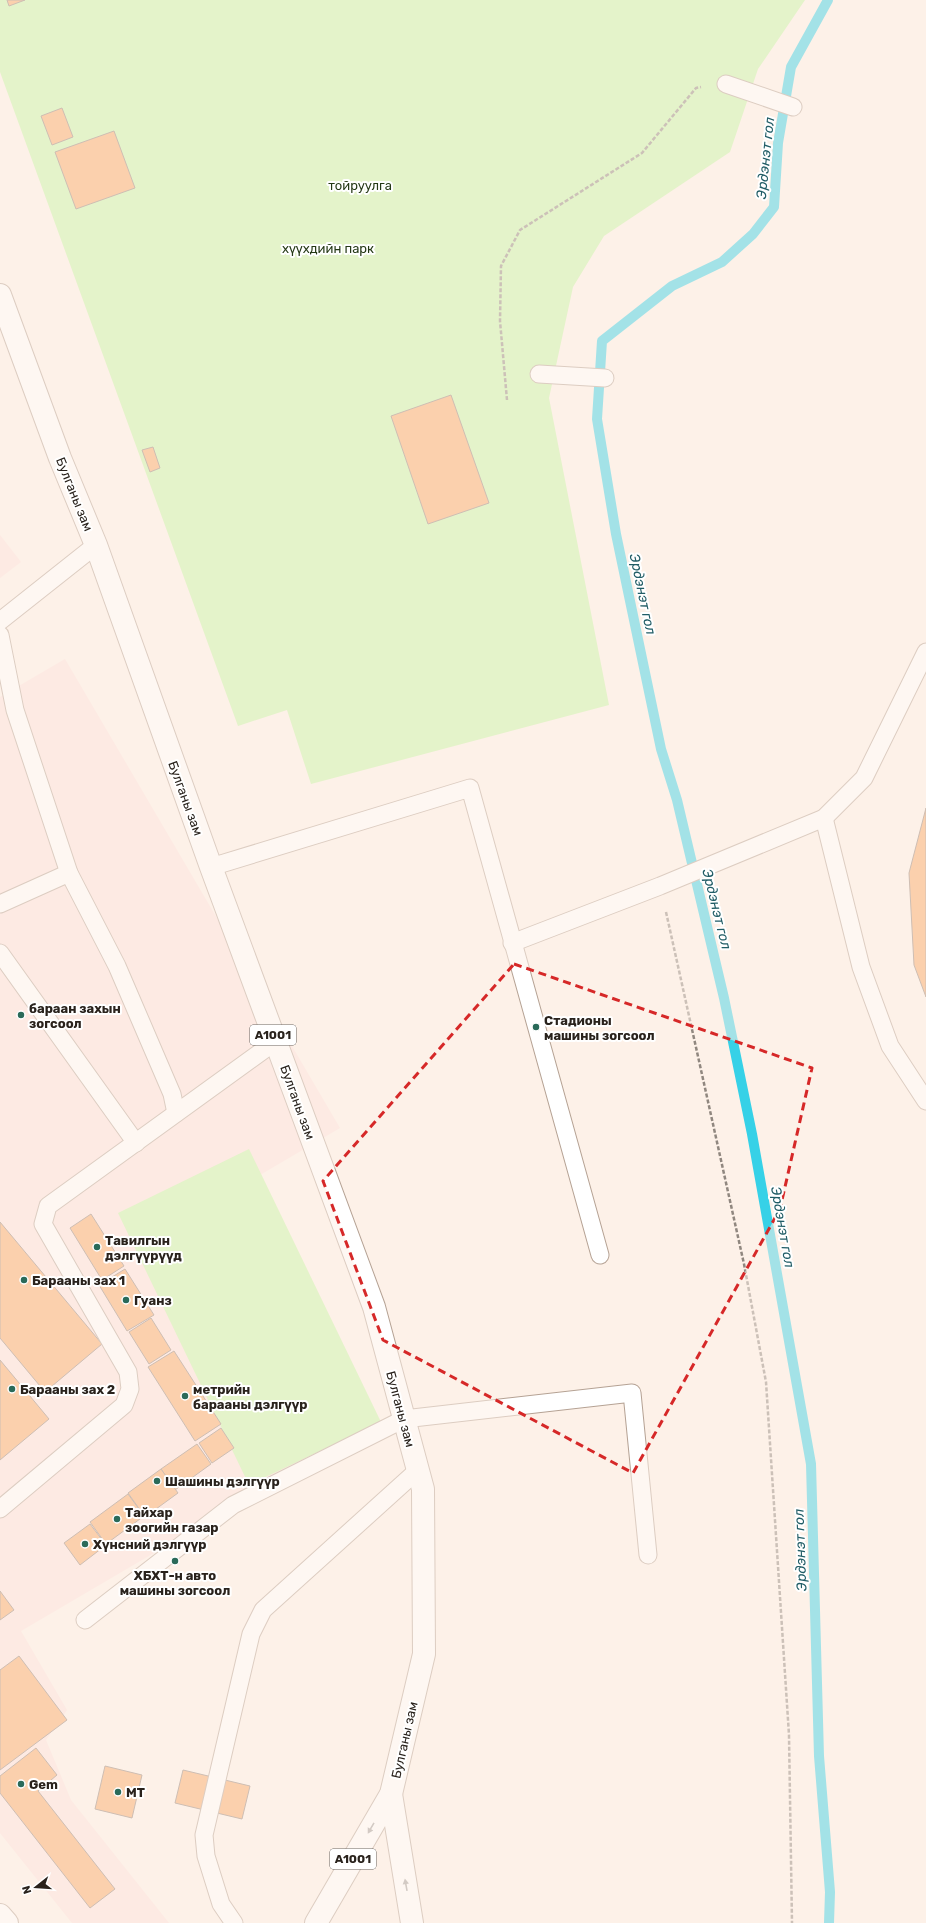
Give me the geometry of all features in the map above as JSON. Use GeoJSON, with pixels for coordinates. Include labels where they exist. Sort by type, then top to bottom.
{"type":"FeatureCollection","features":[{"type":"Feature","properties":{"kind":"main road","name":"Булганы зам"},"geometry":{"type":"LineString","coordinates":[[0,295],[60,458],[96,545],[211,867],[374,1307],[423,1489],[424,1654],[391,1794],[316,1923]]}},
{"type":"Feature","properties":{"kind":"main road","name":"Булганы зам"},"geometry":{"type":"LineString","coordinates":[[391,1794],[412,1923]]}},
{"type":"Feature","properties":{"kind":"main road"},"geometry":{"type":"LineString","coordinates":[[0,1915],[7,1923]]}},
{"type":"Feature","properties":{"kind":"lane"},"geometry":{"type":"LineString","coordinates":[[726,84],[792,107]]}},
{"type":"Feature","properties":{"kind":"lane"},"geometry":{"type":"LineString","coordinates":[[539,374],[605,378]]}},
{"type":"Feature","properties":{"kind":"lane"},"geometry":{"type":"LineString","coordinates":[[0,621],[96,545]]}},
{"type":"Feature","properties":{"kind":"lane"},"geometry":{"type":"LineString","coordinates":[[0,635],[15,710],[69,873],[117,966],[172,1094],[176,1113]]}},
{"type":"Feature","properties":{"kind":"lane"},"geometry":{"type":"LineString","coordinates":[[512,943],[660,886],[824,818],[864,778],[926,652]]}},
{"type":"Feature","properties":{"kind":"lane"},"geometry":{"type":"LineString","coordinates":[[211,867],[470,788],[600,1255]]}},
{"type":"Feature","properties":{"kind":"lane"},"geometry":{"type":"LineString","coordinates":[[824,818],[861,967],[890,1046],[926,1101]]}},
{"type":"Feature","properties":{"kind":"lane"},"geometry":{"type":"LineString","coordinates":[[0,904],[69,873]]}},
{"type":"Feature","properties":{"kind":"lane"},"geometry":{"type":"LineString","coordinates":[[0,953],[136,1143]]}},
{"type":"Feature","properties":{"kind":"lane"},"geometry":{"type":"LineString","coordinates":[[0,1509],[124,1405],[130,1389],[128,1372],[43,1224],[48,1206],[276,1041]]}},
{"type":"Feature","properties":{"kind":"lane"},"geometry":{"type":"LineString","coordinates":[[86,1620],[233,1506],[404,1419],[632,1393],[648,1555]]}},
{"type":"Feature","properties":{"kind":"lane"},"geometry":{"type":"LineString","coordinates":[[234,1923],[221,1904],[206,1856],[204,1836],[251,1634],[263,1610],[418,1470]]}},
{"type":"Feature","properties":{"kind":"path"},"geometry":{"type":"LineString","coordinates":[[508,400],[500,321],[500,266],[520,230],[642,153],[696,88],[726,84]]}},
{"type":"Feature","properties":{"kind":"path"},"geometry":{"type":"LineString","coordinates":[[660,886],[744,1264],[766,1382],[788,1735],[792,1923]]}},
{"type":"Feature","properties":{"kind":"highlighted area"},"geometry":{"type":"Polygon","coordinates":[[[514,964],[812,1068],[780,1209],[633,1473],[383,1340],[323,1181],[514,964]]]}},
{"type":"Feature","properties":{"kind":"shaded area"},"geometry":{"type":"Polygon","coordinates":[[[0,535],[21,562],[0,578],[0,535]]]}},
{"type":"Feature","properties":{"kind":"shaded area"},"geometry":{"type":"Polygon","coordinates":[[[65,659],[340,1128],[171,1227],[309,1462],[21,1631],[67,1710],[46,1740],[71,1800],[169,1923],[72,1923],[0,1833],[0,697],[65,659]]]}},
{"type":"Feature","properties":{"kind":"green space","name":"хүүхдийн парк"},"geometry":{"type":"Polygon","coordinates":[[[0,0],[805,0],[758,69],[730,152],[604,236],[573,287],[549,398],[609,705],[311,784],[287,710],[238,726],[0,72],[0,0]]]}},
{"type":"Feature","properties":{"kind":"green space"},"geometry":{"type":"Polygon","coordinates":[[[249,1149],[381,1422],[249,1485],[118,1213],[249,1149]]]}},
{"type":"Feature","properties":{"kind":"building"},"geometry":{"type":"Polygon","coordinates":[[[7,0],[25,0],[9,6],[7,0]]]}},
{"type":"Feature","properties":{"kind":"building"},"geometry":{"type":"Polygon","coordinates":[[[62,108],[73,137],[52,145],[41,116],[62,108]]]}},
{"type":"Feature","properties":{"kind":"building"},"geometry":{"type":"Polygon","coordinates":[[[114,131],[135,188],[76,209],[55,152],[114,131]]]}},
{"type":"Feature","properties":{"kind":"building"},"geometry":{"type":"Polygon","coordinates":[[[451,395],[489,503],[428,524],[391,416],[451,395]]]}},
{"type":"Feature","properties":{"kind":"building"},"geometry":{"type":"Polygon","coordinates":[[[153,447],[160,468],[150,472],[142,450],[153,447]]]}},
{"type":"Feature","properties":{"kind":"building"},"geometry":{"type":"Polygon","coordinates":[[[926,808],[926,997],[914,965],[909,873],[926,808]]]}},
{"type":"Feature","properties":{"kind":"building","name":"Тавилгын дэлгүүрүүд"},"geometry":{"type":"Polygon","coordinates":[[[91,1214],[124,1266],[102,1280],[70,1228],[91,1214]]]}},
{"type":"Feature","properties":{"kind":"building","name":"Барааны зах 1"},"geometry":{"type":"Polygon","coordinates":[[[0,1222],[102,1344],[45,1392],[0,1338],[0,1222]]]}},
{"type":"Feature","properties":{"kind":"building","name":"Гуанз"},"geometry":{"type":"Polygon","coordinates":[[[125,1269],[154,1315],[127,1331],[99,1285],[125,1269]]]}},
{"type":"Feature","properties":{"kind":"building"},"geometry":{"type":"Polygon","coordinates":[[[151,1318],[171,1350],[149,1364],[129,1332],[151,1318]]]}},
{"type":"Feature","properties":{"kind":"building","name":"метрийн барааны дэлгүүр"},"geometry":{"type":"Polygon","coordinates":[[[174,1351],[221,1424],[195,1441],[148,1367],[174,1351]]]}},
{"type":"Feature","properties":{"kind":"building","name":"Барааны зах 2"},"geometry":{"type":"Polygon","coordinates":[[[0,1360],[49,1419],[0,1460],[0,1360]]]}},
{"type":"Feature","properties":{"kind":"building"},"geometry":{"type":"Polygon","coordinates":[[[221,1428],[234,1448],[212,1463],[199,1443],[221,1428]]]}},
{"type":"Feature","properties":{"kind":"building"},"geometry":{"type":"Polygon","coordinates":[[[197,1444],[211,1464],[175,1490],[161,1469],[197,1444]]]}},
{"type":"Feature","properties":{"kind":"building","name":"Шашины дэлгүүр"},"geometry":{"type":"Polygon","coordinates":[[[161,1469],[178,1493],[145,1517],[128,1493],[161,1469]]]}},
{"type":"Feature","properties":{"kind":"building","name":"Тайхар зоогийн газар"},"geometry":{"type":"Polygon","coordinates":[[[128,1494],[144,1516],[106,1544],[90,1522],[128,1494]]]}},
{"type":"Feature","properties":{"kind":"building","name":"Хүнсний дэлгүүр"},"geometry":{"type":"Polygon","coordinates":[[[90,1524],[106,1545],[80,1565],[64,1543],[90,1524]]]}},
{"type":"Feature","properties":{"kind":"building"},"geometry":{"type":"Polygon","coordinates":[[[0,1591],[14,1610],[0,1620],[0,1591]]]}},
{"type":"Feature","properties":{"kind":"building"},"geometry":{"type":"Polygon","coordinates":[[[19,1656],[67,1720],[0,1770],[0,1670],[19,1656]]]}},
{"type":"Feature","properties":{"kind":"building"},"geometry":{"type":"Polygon","coordinates":[[[36,1748],[57,1775],[38,1791],[115,1889],[90,1908],[0,1793],[0,1776],[36,1748]]]}},
{"type":"Feature","properties":{"kind":"building","name":"MT"},"geometry":{"type":"Polygon","coordinates":[[[105,1766],[142,1775],[132,1818],[95,1809],[105,1766]]]}},
{"type":"Feature","properties":{"kind":"building","name":"MT"},"geometry":{"type":"Polygon","coordinates":[[[183,1770],[250,1786],[242,1819],[175,1803],[183,1770]]]}},
{"type":"Feature","properties":{"kind":"waterway","name":"Эрдэнэт гол"},"geometry":{"type":"LineString","coordinates":[[828,0],[791,67],[778,143],[774,207],[753,234],[722,262],[672,286],[602,341],[597,419],[616,534],[661,749],[677,800],[724,998],[752,1134],[811,1464],[819,1756],[830,1892],[829,1923]]}},
{"type":"Feature","properties":{"kind":"place","name":"бараан захын зогсоол"},"geometry":{"type":"Point","coordinates":[21,1015]}},
{"type":"Feature","properties":{"kind":"place","name":"Стадионы машины зогсоол"},"geometry":{"type":"Point","coordinates":[536,1027]}},
{"type":"Feature","properties":{"kind":"place","name":"Тавилгын дэлгүүрүүд"},"geometry":{"type":"Point","coordinates":[97,1247]}},
{"type":"Feature","properties":{"kind":"place","name":"Барааны зах 1"},"geometry":{"type":"Point","coordinates":[24,1280]}},
{"type":"Feature","properties":{"kind":"place","name":"Гуанз"},"geometry":{"type":"Point","coordinates":[126,1300]}},
{"type":"Feature","properties":{"kind":"place","name":"Барааны зах 2"},"geometry":{"type":"Point","coordinates":[12,1389]}},
{"type":"Feature","properties":{"kind":"place","name":"метрийн барааны дэлгүүр"},"geometry":{"type":"Point","coordinates":[185,1396]}},
{"type":"Feature","properties":{"kind":"place","name":"Шашины дэлгүүр"},"geometry":{"type":"Point","coordinates":[157,1481]}},
{"type":"Feature","properties":{"kind":"place","name":"Тайхар зоогийн газар"},"geometry":{"type":"Point","coordinates":[117,1519]}},
{"type":"Feature","properties":{"kind":"place","name":"Хүнсний дэлгүүр"},"geometry":{"type":"Point","coordinates":[85,1544]}},
{"type":"Feature","properties":{"kind":"place","name":"ХБХТ-н авто машины зогсоол"},"geometry":{"type":"Point","coordinates":[175,1561]}},
{"type":"Feature","properties":{"kind":"place","name":"Gem"},"geometry":{"type":"Point","coordinates":[21,1784]}},
{"type":"Feature","properties":{"kind":"place","name":"MT"},"geometry":{"type":"Point","coordinates":[118,1792]}},
{"type":"Feature","properties":{"kind":"park label","name":"тойруулга"},"geometry":{"type":"Point","coordinates":[360,185]}}]}
